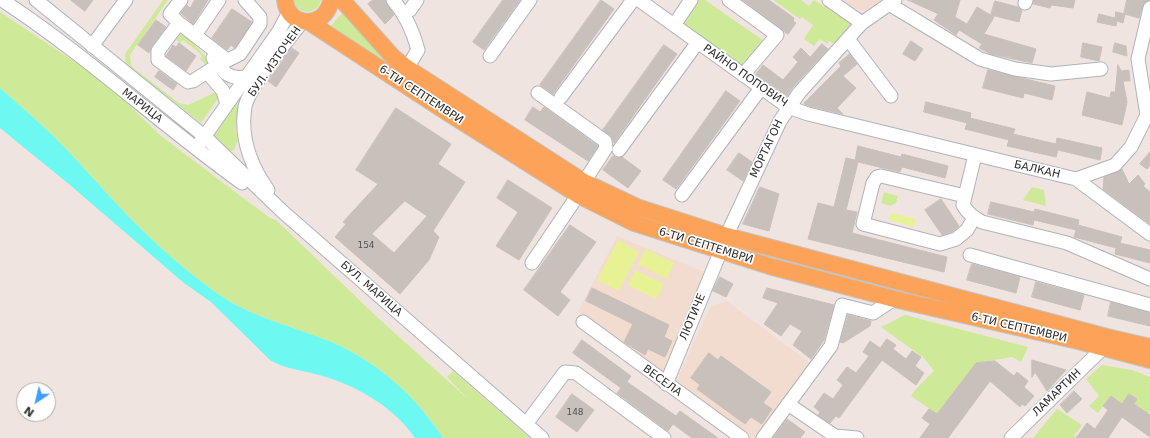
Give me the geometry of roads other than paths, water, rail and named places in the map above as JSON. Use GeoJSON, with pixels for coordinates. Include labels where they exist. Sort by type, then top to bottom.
{"type":"FeatureCollection","features":[{"type":"Feature","properties":{"kind":"main road"},"geometry":{"type":"LineString","coordinates":[[306,22],[317,20],[324,16],[329,9],[331,0]]}},
{"type":"Feature","properties":{"kind":"main road","name":"6-ТИ СЕПТЕМВРИ"},"geometry":{"type":"LineString","coordinates":[[342,0],[393,57],[407,68],[581,188],[634,222],[1150,347]]}},
{"type":"Feature","properties":{"kind":"main road","name":"6-ТИ СЕПТЕМВРИ"},"geometry":{"type":"LineString","coordinates":[[285,4],[295,18],[306,22],[444,111],[581,188]]}},
{"type":"Feature","properties":{"kind":"main road","name":"6-ТИ СЕПТЕМВРИ"},"geometry":{"type":"LineString","coordinates":[[724,244],[769,266],[894,299],[1150,360]]}},
{"type":"Feature","properties":{"kind":"street","name":"МАРИЦА"},"geometry":{"type":"LineString","coordinates":[[2,0],[46,31],[213,162],[282,212]]}},
{"type":"Feature","properties":{"kind":"street","name":"МАРИЦА"},"geometry":{"type":"LineString","coordinates":[[36,0],[204,136]]}},
{"type":"Feature","properties":{"kind":"street"},"geometry":{"type":"LineString","coordinates":[[92,46],[126,0]]}},
{"type":"Feature","properties":{"kind":"street"},"geometry":{"type":"LineString","coordinates":[[181,0],[170,14],[195,35],[222,63],[228,75],[235,79],[245,77]]}},
{"type":"Feature","properties":{"kind":"street"},"geometry":{"type":"LineString","coordinates":[[195,35],[219,0]]}},
{"type":"Feature","properties":{"kind":"street"},"geometry":{"type":"LineString","coordinates":[[179,23],[158,51],[158,60],[188,82],[193,81],[240,54],[260,24],[260,17],[245,0]]}},
{"type":"Feature","properties":{"kind":"street"},"geometry":{"type":"LineString","coordinates":[[393,0],[410,6],[414,36],[418,50],[407,68]]}},
{"type":"Feature","properties":{"kind":"street"},"geometry":{"type":"LineString","coordinates":[[490,56],[530,0]]}},
{"type":"Feature","properties":{"kind":"street"},"geometry":{"type":"LineString","coordinates":[[561,97],[633,0]]}},
{"type":"Feature","properties":{"kind":"street","name":"РАЙНО ПОПОВИЧ"},"geometry":{"type":"LineString","coordinates":[[639,0],[788,107],[808,114],[909,138]]}},
{"type":"Feature","properties":{"kind":"street"},"geometry":{"type":"LineString","coordinates":[[674,25],[691,0]]}},
{"type":"Feature","properties":{"kind":"street"},"geometry":{"type":"LineString","coordinates":[[729,0],[777,35],[742,75]]}},
{"type":"Feature","properties":{"kind":"street"},"geometry":{"type":"LineString","coordinates":[[829,0],[862,23]]}},
{"type":"Feature","properties":{"kind":"street"},"geometry":{"type":"LineString","coordinates":[[892,2],[980,59],[1015,69],[1051,74],[1101,69]]}},
{"type":"Feature","properties":{"kind":"street","name":"МОРТАГОН"},"geometry":{"type":"LineString","coordinates":[[724,244],[780,121],[788,107],[862,23],[892,2]]}},
{"type":"Feature","properties":{"kind":"street","name":"БУЛ. ИЗТОЧЕН"},"geometry":{"type":"LineString","coordinates":[[195,148],[279,31],[285,4]]}},
{"type":"Feature","properties":{"kind":"street"},"geometry":{"type":"LineString","coordinates":[[1076,179],[1115,165],[1130,147],[1149,115],[1138,59],[1150,8]]}},
{"type":"Feature","properties":{"kind":"street","name":"БУЛ. ИЗТОЧЕН"},"geometry":{"type":"LineString","coordinates":[[282,212],[255,172],[245,139],[245,106],[252,90],[306,22]]}},
{"type":"Feature","properties":{"kind":"street"},"geometry":{"type":"LineString","coordinates":[[848,38],[891,96]]}},
{"type":"Feature","properties":{"kind":"street"},"geometry":{"type":"LineString","coordinates":[[619,150],[698,42]]}},
{"type":"Feature","properties":{"kind":"street"},"geometry":{"type":"LineString","coordinates":[[207,72],[223,91],[227,104]]}},
{"type":"Feature","properties":{"kind":"street"},"geometry":{"type":"LineString","coordinates":[[682,195],[761,88]]}},
{"type":"Feature","properties":{"kind":"street"},"geometry":{"type":"LineString","coordinates":[[532,263],[606,148],[605,141],[538,93]]}},
{"type":"Feature","properties":{"kind":"street","name":"БУЛ. МАРИЦА"},"geometry":{"type":"LineString","coordinates":[[204,136],[282,212],[542,438]]}},
{"type":"Feature","properties":{"kind":"street","name":"БАЛКАН"},"geometry":{"type":"LineString","coordinates":[[909,138],[1076,179],[1150,234]]}},
{"type":"Feature","properties":{"kind":"street"},"geometry":{"type":"LineString","coordinates":[[213,162],[227,159],[239,154],[242,150],[245,139]]}},
{"type":"Feature","properties":{"kind":"street"},"geometry":{"type":"LineString","coordinates":[[975,155],[963,205],[967,213],[974,218],[982,222],[1067,243],[1150,279]]}},
{"type":"Feature","properties":{"kind":"street"},"geometry":{"type":"LineString","coordinates":[[965,196],[881,176],[877,177],[873,183],[863,224],[940,244],[956,239],[966,230],[974,218]]}},
{"type":"Feature","properties":{"kind":"street","name":"ЛЮТИЧЕ"},"geometry":{"type":"LineString","coordinates":[[666,384],[724,244]]}},
{"type":"Feature","properties":{"kind":"street"},"geometry":{"type":"LineString","coordinates":[[970,256],[1150,305]]}},
{"type":"Feature","properties":{"kind":"street"},"geometry":{"type":"LineString","coordinates":[[763,438],[831,346],[842,305],[873,313],[894,299]]}},
{"type":"Feature","properties":{"kind":"street","name":"ВЕСЕЛА"},"geometry":{"type":"LineString","coordinates":[[583,322],[742,438]]}},
{"type":"Feature","properties":{"kind":"street","name":"ЛАМАРТИН"},"geometry":{"type":"LineString","coordinates":[[1011,438],[1104,348]]}},
{"type":"Feature","properties":{"kind":"street"},"geometry":{"type":"LineString","coordinates":[[526,424],[565,372],[570,372],[576,373],[664,438]]}},
{"type":"Feature","properties":{"kind":"street"},"geometry":{"type":"LineString","coordinates":[[788,404],[835,436],[855,436],[857,438]]}},
{"type":"Feature","properties":{"kind":"water"},"geometry":{"type":"Polygon","coordinates":[[[0,88],[56,139],[137,225],[190,273],[218,294],[242,308],[337,345],[372,365],[389,377],[418,405],[443,438],[415,438],[396,416],[360,391],[333,379],[288,367],[270,360],[211,302],[184,283],[70,185],[0,128],[0,88]]]}}]}
